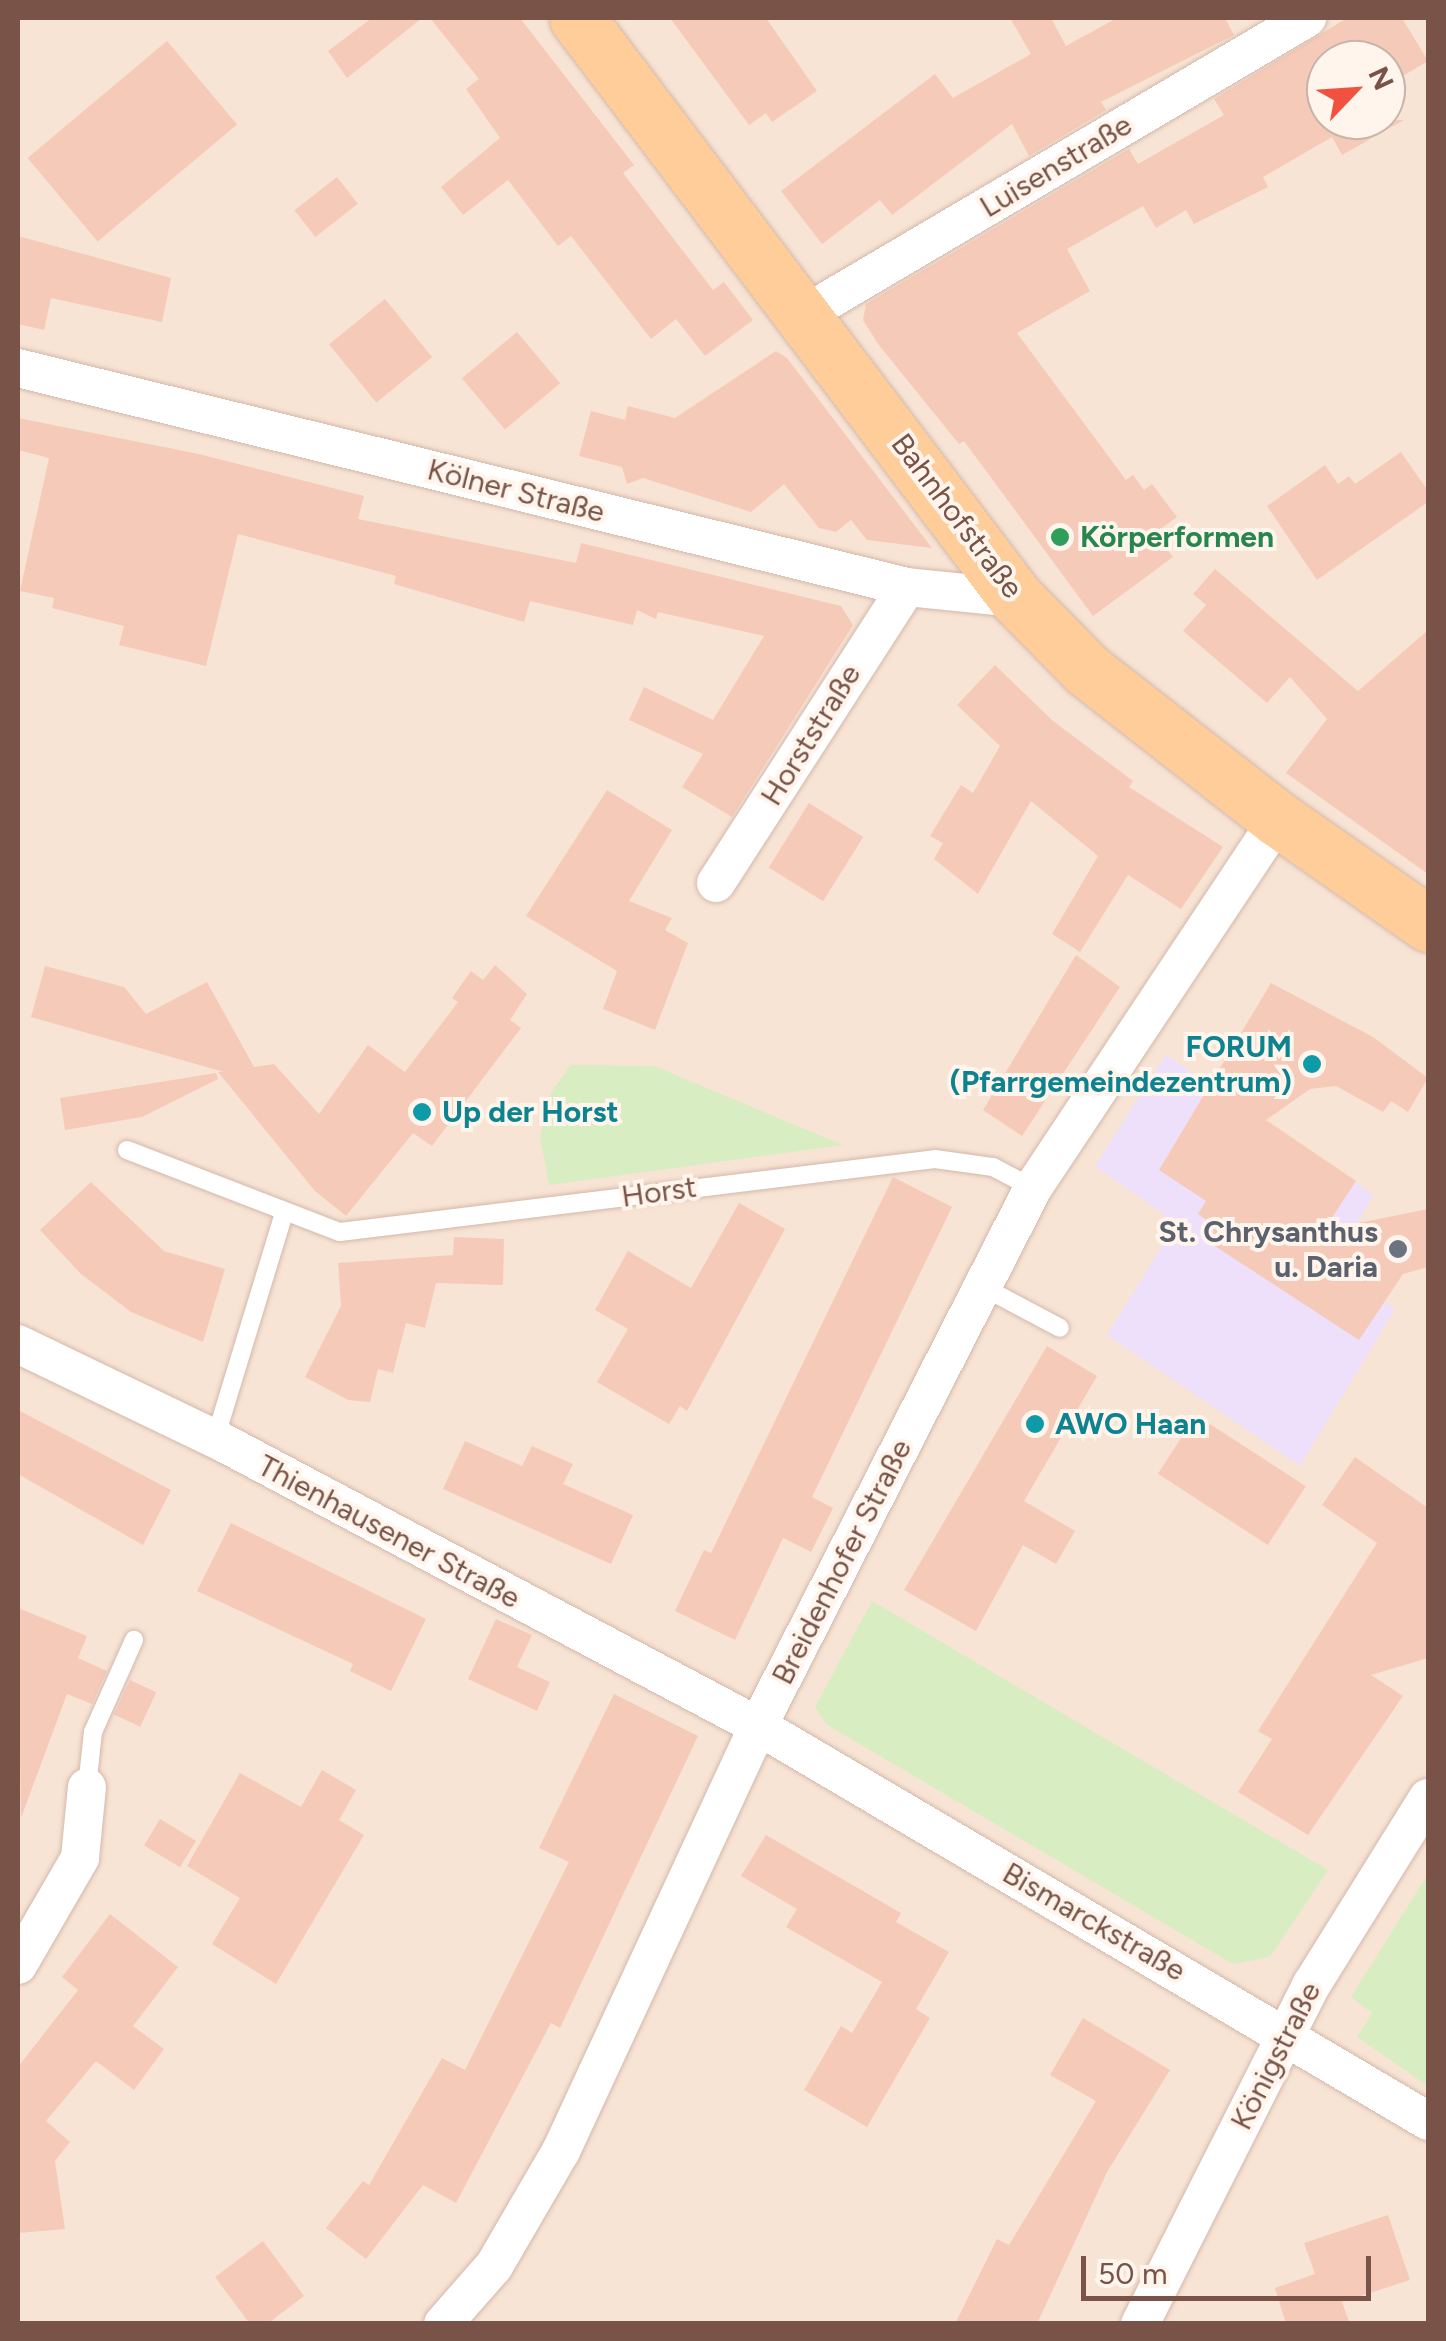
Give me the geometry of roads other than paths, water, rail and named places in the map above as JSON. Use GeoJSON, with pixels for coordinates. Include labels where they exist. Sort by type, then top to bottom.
{"type":"FeatureCollection","features":[{"type":"Feature","properties":{"kind":"main road","name":"Bahnhofstraße"},"geometry":{"type":"LineString","coordinates":[[577,18],[805,314],[1016,598],[1087,670],[1278,819],[1428,924]]}},
{"type":"Feature","properties":{"kind":"street","name":"Luisenstraße"},"geometry":{"type":"LineString","coordinates":[[805,314],[1307,18]]}},
{"type":"Feature","properties":{"kind":"street","name":"Kölner Straße"},"geometry":{"type":"LineString","coordinates":[[18,368],[907,587],[1016,598]]}},
{"type":"Feature","properties":{"kind":"street","name":"Horststraße"},"geometry":{"type":"LineString","coordinates":[[716,883],[907,587]]}},
{"type":"Feature","properties":{"kind":"street","name":"Breidenhofer Straße"},"geometry":{"type":"LineString","coordinates":[[443,2324],[494,2266],[561,2150],[758,1726],[1033,1188],[1278,819]]}},
{"type":"Feature","properties":{"kind":"street","name":"Thienhausener Straße"},"geometry":{"type":"LineString","coordinates":[[18,1344],[215,1438],[758,1726]]}},
{"type":"Feature","properties":{"kind":"street","name":"Bismarckstraße"},"geometry":{"type":"LineString","coordinates":[[758,1726],[1287,2034],[1428,2121]]}},
{"type":"Feature","properties":{"kind":"street"},"geometry":{"type":"LineString","coordinates":[[18,1966],[80,1858],[87,1787]]}},
{"type":"Feature","properties":{"kind":"street","name":"Königstraße"},"geometry":{"type":"LineString","coordinates":[[1140,2324],[1287,2034],[1428,1798]]}},
{"type":"Feature","properties":{"kind":"lane","name":"Horst"},"geometry":{"type":"LineString","coordinates":[[127,1150],[167,1161],[284,1213],[340,1232],[935,1159],[993,1166],[1033,1188]]}},
{"type":"Feature","properties":{"kind":"lane"},"geometry":{"type":"LineString","coordinates":[[215,1438],[284,1213]]}},
{"type":"Feature","properties":{"kind":"lane"},"geometry":{"type":"LineString","coordinates":[[983,1287],[1060,1328]]}},
{"type":"Feature","properties":{"kind":"lane"},"geometry":{"type":"LineString","coordinates":[[87,1787],[93,1732],[134,1640]]}},
{"type":"Feature","properties":{"kind":"place","name":"Körperformen"},"geometry":{"type":"Point","coordinates":[1060,537]}},
{"type":"Feature","properties":{"kind":"place","name":"FORUM (Pfarrgemeindezentrum)"},"geometry":{"type":"Point","coordinates":[1312,1064]}},
{"type":"Feature","properties":{"kind":"place","name":"Up der Horst"},"geometry":{"type":"Point","coordinates":[422,1112]}},
{"type":"Feature","properties":{"kind":"place","name":"St. Chrysanthus u. Daria"},"geometry":{"type":"Point","coordinates":[1398,1249]}},
{"type":"Feature","properties":{"kind":"place","name":"AWO Haan"},"geometry":{"type":"Point","coordinates":[1035,1424]}}]}
